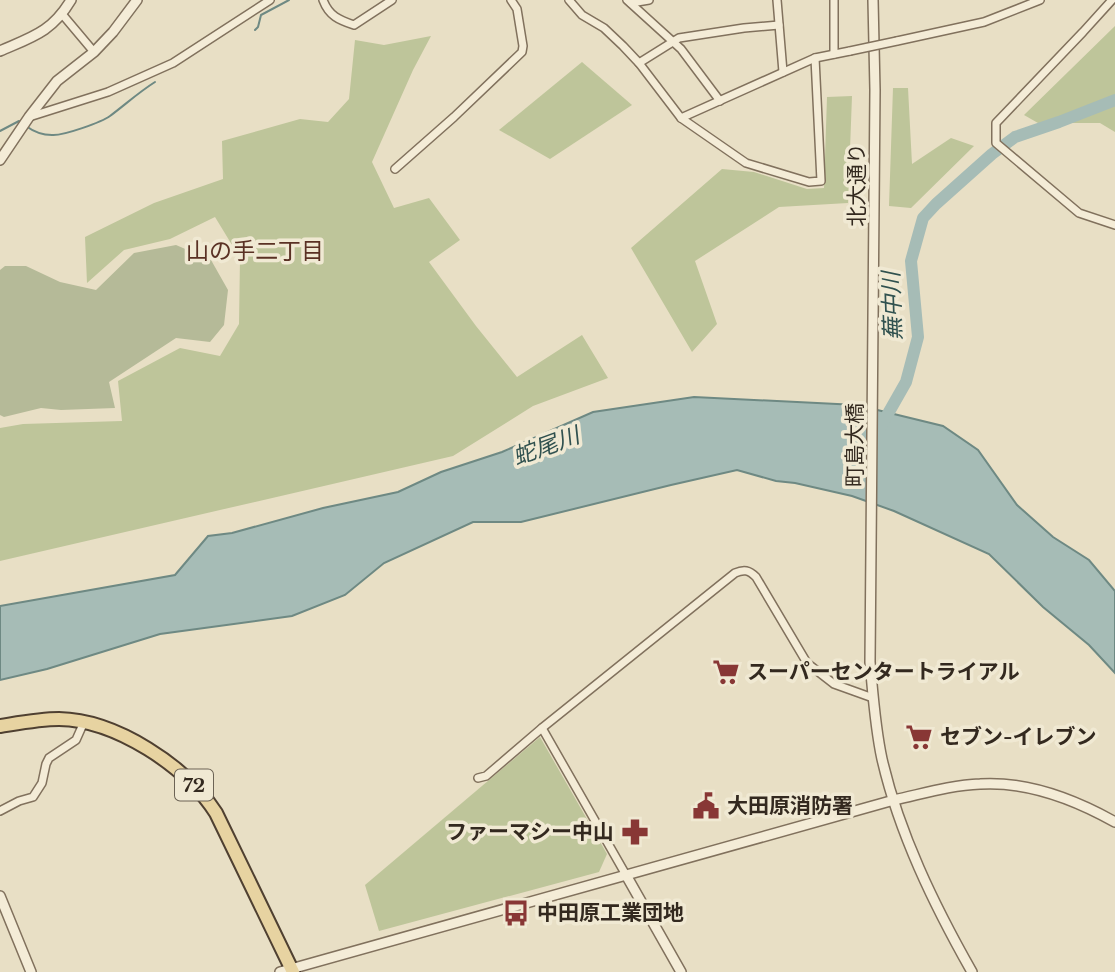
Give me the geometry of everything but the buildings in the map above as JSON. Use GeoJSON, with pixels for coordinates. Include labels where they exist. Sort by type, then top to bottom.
{"type":"FeatureCollection","features":[{"type":"Feature","properties":{"kind":"main road","name":"72"},"geometry":{"type":"LineString","coordinates":[[0,726],[59,719],[84,722],[128,737],[172,766],[201,792],[224,827],[288,971]]}},
{"type":"Feature","properties":{"kind":"street"},"geometry":{"type":"LineString","coordinates":[[0,51],[50,27],[71,0]]}},
{"type":"Feature","properties":{"kind":"street"},"geometry":{"type":"LineString","coordinates":[[0,160],[57,81],[113,32],[137,0]]}},
{"type":"Feature","properties":{"kind":"street"},"geometry":{"type":"LineString","coordinates":[[29,117],[108,92],[173,63],[270,0]]}},
{"type":"Feature","properties":{"kind":"street"},"geometry":{"type":"LineString","coordinates":[[323,0],[337,19],[354,25],[392,0]]}},
{"type":"Feature","properties":{"kind":"street"},"geometry":{"type":"LineString","coordinates":[[394,169],[454,117],[522,51],[517,9],[511,0]]}},
{"type":"Feature","properties":{"kind":"street"},"geometry":{"type":"LineString","coordinates":[[569,0],[582,15],[604,27],[639,63],[681,118],[746,163],[809,182],[821,181],[815,58]]}},
{"type":"Feature","properties":{"kind":"street"},"geometry":{"type":"LineString","coordinates":[[629,1],[649,0]]}},
{"type":"Feature","properties":{"kind":"street"},"geometry":{"type":"LineString","coordinates":[[778,0],[783,72]]}},
{"type":"Feature","properties":{"kind":"street"},"geometry":{"type":"LineString","coordinates":[[834,0],[834,54]]}},
{"type":"Feature","properties":{"kind":"street","name":"北大通り"},"geometry":{"type":"LineString","coordinates":[[873,0],[876,90],[873,370]]}},
{"type":"Feature","properties":{"kind":"street"},"geometry":{"type":"LineString","coordinates":[[681,118],[815,58],[984,22],[1040,0]]}},
{"type":"Feature","properties":{"kind":"street"},"geometry":{"type":"LineString","coordinates":[[1112,0],[996,123],[996,143],[1079,213],[1115,225]]}},
{"type":"Feature","properties":{"kind":"street"},"geometry":{"type":"LineString","coordinates":[[629,1],[681,49],[720,101]]}},
{"type":"Feature","properties":{"kind":"street"},"geometry":{"type":"LineString","coordinates":[[62,14],[94,51]]}},
{"type":"Feature","properties":{"kind":"street"},"geometry":{"type":"LineString","coordinates":[[639,63],[679,38],[779,25]]}},
{"type":"Feature","properties":{"kind":"street","name":"町島大橋"},"geometry":{"type":"LineString","coordinates":[[873,370],[870,662],[873,698]]}},
{"type":"Feature","properties":{"kind":"street"},"geometry":{"type":"LineString","coordinates":[[478,778],[486,776],[735,573],[743,570],[750,572],[756,577],[807,663],[834,684],[873,698],[881,756],[894,800],[920,868],[972,972]]}},
{"type":"Feature","properties":{"kind":"street"},"geometry":{"type":"LineString","coordinates":[[0,811],[33,797],[42,783],[49,758],[76,740],[84,722]]}},
{"type":"Feature","properties":{"kind":"street"},"geometry":{"type":"LineString","coordinates":[[542,728],[681,972]]}},
{"type":"Feature","properties":{"kind":"street"},"geometry":{"type":"LineString","coordinates":[[288,971],[894,800],[965,785],[1002,784],[1041,790],[1065,797],[1115,822]]}},
{"type":"Feature","properties":{"kind":"street"},"geometry":{"type":"LineString","coordinates":[[0,896],[31,972]]}},
{"type":"Feature","properties":{"kind":"green space"},"geometry":{"type":"Polygon","coordinates":[[[1115,26],[1115,132],[1100,123],[1038,123],[1024,115],[1115,26]]]}},
{"type":"Feature","properties":{"kind":"green space"},"geometry":{"type":"Polygon","coordinates":[[[431,36],[372,162],[394,208],[429,198],[460,240],[429,262],[517,377],[582,335],[608,378],[533,406],[453,456],[0,561],[0,428],[23,424],[122,421],[118,381],[180,348],[220,356],[239,324],[240,258],[215,217],[170,239],[124,250],[87,283],[85,237],[154,203],[223,179],[222,141],[300,119],[328,122],[349,99],[355,40],[384,45],[431,36]]]}},
{"type":"Feature","properties":{"kind":"green space"},"geometry":{"type":"Polygon","coordinates":[[[582,62],[632,105],[550,159],[499,130],[582,62]]]}},
{"type":"Feature","properties":{"kind":"green space"},"geometry":{"type":"Polygon","coordinates":[[[893,88],[908,88],[912,164],[951,138],[974,146],[911,208],[889,206],[893,88]]]}},
{"type":"Feature","properties":{"kind":"green space"},"geometry":{"type":"Polygon","coordinates":[[[852,96],[848,203],[779,207],[695,261],[717,324],[692,352],[631,248],[722,169],[754,172],[807,189],[824,188],[827,97],[852,96]]]}},
{"type":"Feature","properties":{"kind":"green space"},"geometry":{"type":"Polygon","coordinates":[[[176,245],[211,260],[228,290],[224,325],[210,342],[176,338],[109,382],[115,408],[41,408],[4,417],[0,415],[0,270],[5,266],[26,266],[60,282],[96,290],[134,253],[176,245]]]}},
{"type":"Feature","properties":{"kind":"green space"},"geometry":{"type":"Polygon","coordinates":[[[540,737],[607,854],[599,872],[379,931],[365,885],[540,737]]]}},
{"type":"Feature","properties":{"kind":"water","name":"蛇尾川"},"geometry":{"type":"Polygon","coordinates":[[[694,397],[857,405],[943,426],[978,450],[1017,505],[1053,537],[1089,560],[1115,591],[1115,673],[1089,645],[1043,607],[989,554],[894,511],[852,496],[776,481],[737,470],[521,522],[473,522],[384,563],[345,595],[292,616],[160,634],[47,669],[0,680],[0,606],[175,575],[208,536],[232,533],[323,508],[398,492],[441,472],[502,452],[593,412],[694,397]]]}},
{"type":"Feature","properties":{"kind":"waterway"},"geometry":{"type":"LineString","coordinates":[[255,30],[261,15],[289,0]]}},
{"type":"Feature","properties":{"kind":"waterway"},"geometry":{"type":"LineString","coordinates":[[26,126],[39,133],[52,135],[82,128],[110,116],[155,82]]}},
{"type":"Feature","properties":{"kind":"waterway","name":"蕪中川"},"geometry":{"type":"LineString","coordinates":[[881,426],[906,382],[918,337],[911,261],[923,218],[992,154],[1015,137],[1115,100]]}},
{"type":"Feature","properties":{"kind":"waterway"},"geometry":{"type":"LineString","coordinates":[[0,131],[19,121],[22,123]]}},
{"type":"Feature","properties":{"kind":"place","name":"スーパーセンタートライアル"},"geometry":{"type":"Point","coordinates":[726,672]}},
{"type":"Feature","properties":{"kind":"place","name":"セブン-イレブン"},"geometry":{"type":"Point","coordinates":[919,737]}},
{"type":"Feature","properties":{"kind":"place","name":"大田原消防署"},"geometry":{"type":"Point","coordinates":[706,806]}},
{"type":"Feature","properties":{"kind":"place","name":"ファーマシー中山"},"geometry":{"type":"Point","coordinates":[635,832]}},
{"type":"Feature","properties":{"kind":"place","name":"中田原工業団地"},"geometry":{"type":"Point","coordinates":[516,913]}},
{"type":"Feature","properties":{"kind":"district","name":"山の手二丁目"},"geometry":{"type":"Point","coordinates":[255,251]}}]}
